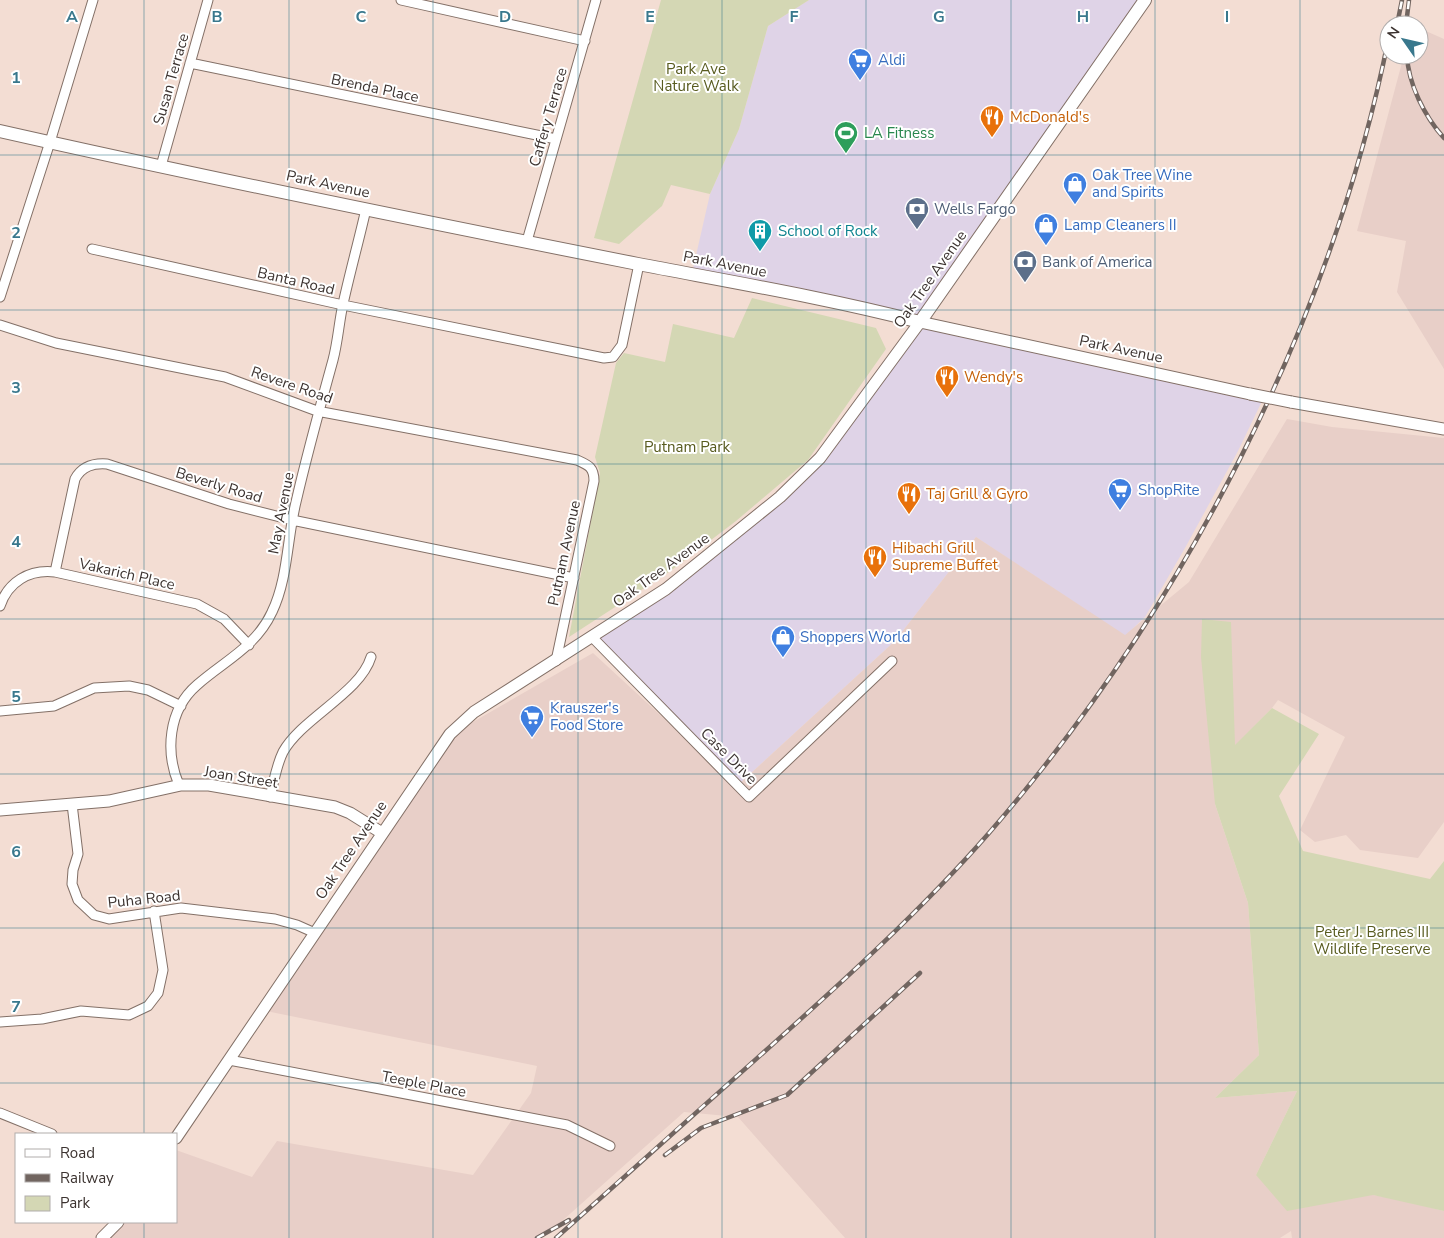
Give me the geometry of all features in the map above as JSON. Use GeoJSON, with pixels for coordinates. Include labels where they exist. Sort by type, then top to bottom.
{"type":"FeatureCollection","features":[{"type":"Feature","properties":{"kind":"main road","name":"Oak Tree Avenue"},"geometry":{"type":"LineString","coordinates":[[920,322],[1145,0]]}},
{"type":"Feature","properties":{"kind":"main road","name":"Park Avenue"},"geometry":{"type":"LineString","coordinates":[[0,131],[639,264],[725,279],[920,322]]}},
{"type":"Feature","properties":{"kind":"street"},"geometry":{"type":"LineString","coordinates":[[0,297],[93,0]]}},
{"type":"Feature","properties":{"kind":"street","name":"Susan Terrace"},"geometry":{"type":"LineString","coordinates":[[161,166],[208,0]]}},
{"type":"Feature","properties":{"kind":"street"},"geometry":{"type":"LineString","coordinates":[[401,0],[585,40]]}},
{"type":"Feature","properties":{"kind":"street","name":"Caffery Terrace"},"geometry":{"type":"LineString","coordinates":[[527,241],[596,0]]}},
{"type":"Feature","properties":{"kind":"street","name":"Brenda Place"},"geometry":{"type":"LineString","coordinates":[[190,63],[556,139]]}},
{"type":"Feature","properties":{"kind":"street","name":"May Avenue"},"geometry":{"type":"LineString","coordinates":[[179,786],[171,759],[170,741],[174,723],[181,706],[196,685],[249,645],[266,624],[277,603],[292,520],[317,411],[333,360],[343,305],[366,208]]}},
{"type":"Feature","properties":{"kind":"street","name":"Banta Road"},"geometry":{"type":"LineString","coordinates":[[92,249],[343,305],[604,358],[613,357],[622,345],[639,264]]}},
{"type":"Feature","properties":{"kind":"street","name":"Park Avenue"},"geometry":{"type":"LineString","coordinates":[[920,322],[1250,394],[1444,429]]}},
{"type":"Feature","properties":{"kind":"street","name":"Oak Tree Avenue"},"geometry":{"type":"LineString","coordinates":[[178,1135],[442,744],[459,724],[480,708],[592,638],[686,575],[802,477],[832,442],[920,322]]}},
{"type":"Feature","properties":{"kind":"street","name":"Revere Road"},"geometry":{"type":"LineString","coordinates":[[0,325],[56,343],[225,377],[317,411],[577,460]]}},
{"type":"Feature","properties":{"kind":"street","name":"Putnam Avenue"},"geometry":{"type":"LineString","coordinates":[[556,661],[594,481],[592,468],[577,460]]}},
{"type":"Feature","properties":{"kind":"street","name":"Beverly Road"},"geometry":{"type":"LineString","coordinates":[[55,572],[75,479],[84,468],[98,463],[107,464],[229,504],[292,520],[574,578]]}},
{"type":"Feature","properties":{"kind":"street","name":"Vakarich Place"},"geometry":{"type":"LineString","coordinates":[[0,606],[9,588],[24,576],[43,571],[55,572],[197,604],[224,619],[249,645]]}},
{"type":"Feature","properties":{"kind":"street","name":"Case Drive"},"geometry":{"type":"LineString","coordinates":[[592,638],[749,797],[892,661]]}},
{"type":"Feature","properties":{"kind":"street"},"geometry":{"type":"LineString","coordinates":[[270,797],[283,752],[296,735],[362,675],[371,657]]}},
{"type":"Feature","properties":{"kind":"street"},"geometry":{"type":"LineString","coordinates":[[0,711],[54,706],[94,688],[121,686],[148,690],[181,706]]}},
{"type":"Feature","properties":{"kind":"street","name":"Joan Street"},"geometry":{"type":"LineString","coordinates":[[0,810],[109,801],[179,786],[209,785],[336,807],[350,813],[382,833]]}},
{"type":"Feature","properties":{"kind":"street","name":"Puha Road"},"geometry":{"type":"LineString","coordinates":[[72,804],[78,854],[73,870],[72,884],[78,900],[94,915],[109,919],[181,908],[252,916],[292,923],[315,933]]}},
{"type":"Feature","properties":{"kind":"street"},"geometry":{"type":"LineString","coordinates":[[0,1022],[42,1019],[81,1011],[129,1015],[148,1006],[158,993],[163,970],[154,911]]}},
{"type":"Feature","properties":{"kind":"street","name":"Teeple Place"},"geometry":{"type":"LineString","coordinates":[[229,1060],[567,1126],[610,1146]]}},
{"type":"Feature","properties":{"kind":"street"},"geometry":{"type":"LineString","coordinates":[[0,1113],[50,1133]]}},
{"type":"Feature","properties":{"kind":"street"},"geometry":{"type":"LineString","coordinates":[[102,1238],[117,1223]]}},
{"type":"Feature","properties":{"kind":"shaded area"},"geometry":{"type":"Polygon","coordinates":[[[809,0],[1145,0],[920,322],[1264,397],[1238,451],[1145,617],[1125,636],[976,537],[895,641],[737,786],[593,638],[624,618],[802,477],[920,323],[692,273],[710,194],[739,129],[768,26],[809,0]]]}},
{"type":"Feature","properties":{"kind":"shaded area"},"geometry":{"type":"Polygon","coordinates":[[[1429,32],[1444,39],[1444,369],[1397,292],[1406,241],[1357,231],[1401,65],[1429,65],[1429,32]]]}},
{"type":"Feature","properties":{"kind":"shaded area"},"geometry":{"type":"Polygon","coordinates":[[[1287,419],[1332,427],[1444,438],[1444,822],[1418,858],[1360,850],[1346,835],[1315,842],[1300,830],[1345,737],[1278,700],[1235,746],[1215,804],[1248,903],[1259,1055],[1215,1098],[1297,1091],[1256,1175],[1397,1199],[1444,1211],[1444,1238],[1292,1238],[1291,1231],[1280,1238],[845,1238],[738,1117],[684,1112],[543,1238],[105,1238],[119,1223],[178,1223],[178,1151],[252,1177],[277,1141],[473,1175],[531,1093],[537,1066],[266,1011],[459,730],[593,653],[737,786],[895,641],[976,537],[1125,635],[1189,582],[1287,419]]]}},
{"type":"Feature","properties":{"kind":"green space","name":"Park Ave Nature Walk"},"geometry":{"type":"Polygon","coordinates":[[[661,0],[809,0],[768,26],[739,129],[710,194],[671,185],[662,206],[619,244],[594,238],[661,0]]]}},
{"type":"Feature","properties":{"kind":"green space","name":"Putnam Park"},"geometry":{"type":"Polygon","coordinates":[[[752,298],[876,328],[886,349],[808,460],[736,521],[669,572],[569,637],[600,473],[595,457],[616,363],[624,353],[665,362],[673,324],[734,338],[752,298]]]}},
{"type":"Feature","properties":{"kind":"green space","name":"Peter J. Barnes III Wildlife Preserve"},"geometry":{"type":"Polygon","coordinates":[[[1202,619],[1231,622],[1235,745],[1272,708],[1319,734],[1279,796],[1303,851],[1430,879],[1444,861],[1444,1211],[1373,1195],[1287,1211],[1256,1175],[1297,1091],[1215,1098],[1259,1055],[1248,903],[1215,804],[1201,657],[1202,619]]]}},
{"type":"Feature","properties":{"kind":"railway"},"geometry":{"type":"LineString","coordinates":[[1399,15],[1402,0]]}},
{"type":"Feature","properties":{"kind":"railway"},"geometry":{"type":"LineString","coordinates":[[1407,15],[1409,0]]}},
{"type":"Feature","properties":{"kind":"railway"},"geometry":{"type":"LineString","coordinates":[[556,1238],[822,1000],[936,891],[989,833],[1059,747],[1124,656],[1185,560],[1240,460],[1288,356],[1329,251],[1363,144],[1382,65]]}},
{"type":"Feature","properties":{"kind":"railway"},"geometry":{"type":"LineString","coordinates":[[1408,65],[1419,100],[1430,120],[1444,138]]}},
{"type":"Feature","properties":{"kind":"railway"},"geometry":{"type":"LineString","coordinates":[[665,1155],[701,1128],[787,1095],[920,973]]}},
{"type":"Feature","properties":{"kind":"railway"},"geometry":{"type":"LineString","coordinates":[[537,1238],[569,1220]]}},
{"type":"Feature","properties":{"kind":"place","name":"Aldi"},"geometry":{"type":"Point","coordinates":[860,81]}},
{"type":"Feature","properties":{"kind":"place","name":"McDonald's"},"geometry":{"type":"Point","coordinates":[992,138]}},
{"type":"Feature","properties":{"kind":"place","name":"LA Fitness"},"geometry":{"type":"Point","coordinates":[846,154]}},
{"type":"Feature","properties":{"kind":"place","name":"Oak Tree Wine and Spirits"},"geometry":{"type":"Point","coordinates":[1075,205]}},
{"type":"Feature","properties":{"kind":"place","name":"Wells Fargo"},"geometry":{"type":"Point","coordinates":[917,230]}},
{"type":"Feature","properties":{"kind":"place","name":"Lamp Cleaners II"},"geometry":{"type":"Point","coordinates":[1046,246]}},
{"type":"Feature","properties":{"kind":"place","name":"School of Rock"},"geometry":{"type":"Point","coordinates":[760,252]}},
{"type":"Feature","properties":{"kind":"place","name":"Bank of America"},"geometry":{"type":"Point","coordinates":[1025,283]}},
{"type":"Feature","properties":{"kind":"place","name":"Wendy's"},"geometry":{"type":"Point","coordinates":[947,398]}},
{"type":"Feature","properties":{"kind":"place","name":"ShopRite"},"geometry":{"type":"Point","coordinates":[1120,511]}},
{"type":"Feature","properties":{"kind":"place","name":"Taj Grill & Gyro"},"geometry":{"type":"Point","coordinates":[909,515]}},
{"type":"Feature","properties":{"kind":"place","name":"Hibachi Grill Supreme Buffet"},"geometry":{"type":"Point","coordinates":[875,578]}},
{"type":"Feature","properties":{"kind":"place","name":"Shoppers World"},"geometry":{"type":"Point","coordinates":[783,658]}},
{"type":"Feature","properties":{"kind":"place","name":"Krauszer's Food Store"},"geometry":{"type":"Point","coordinates":[532,738]}}]}
